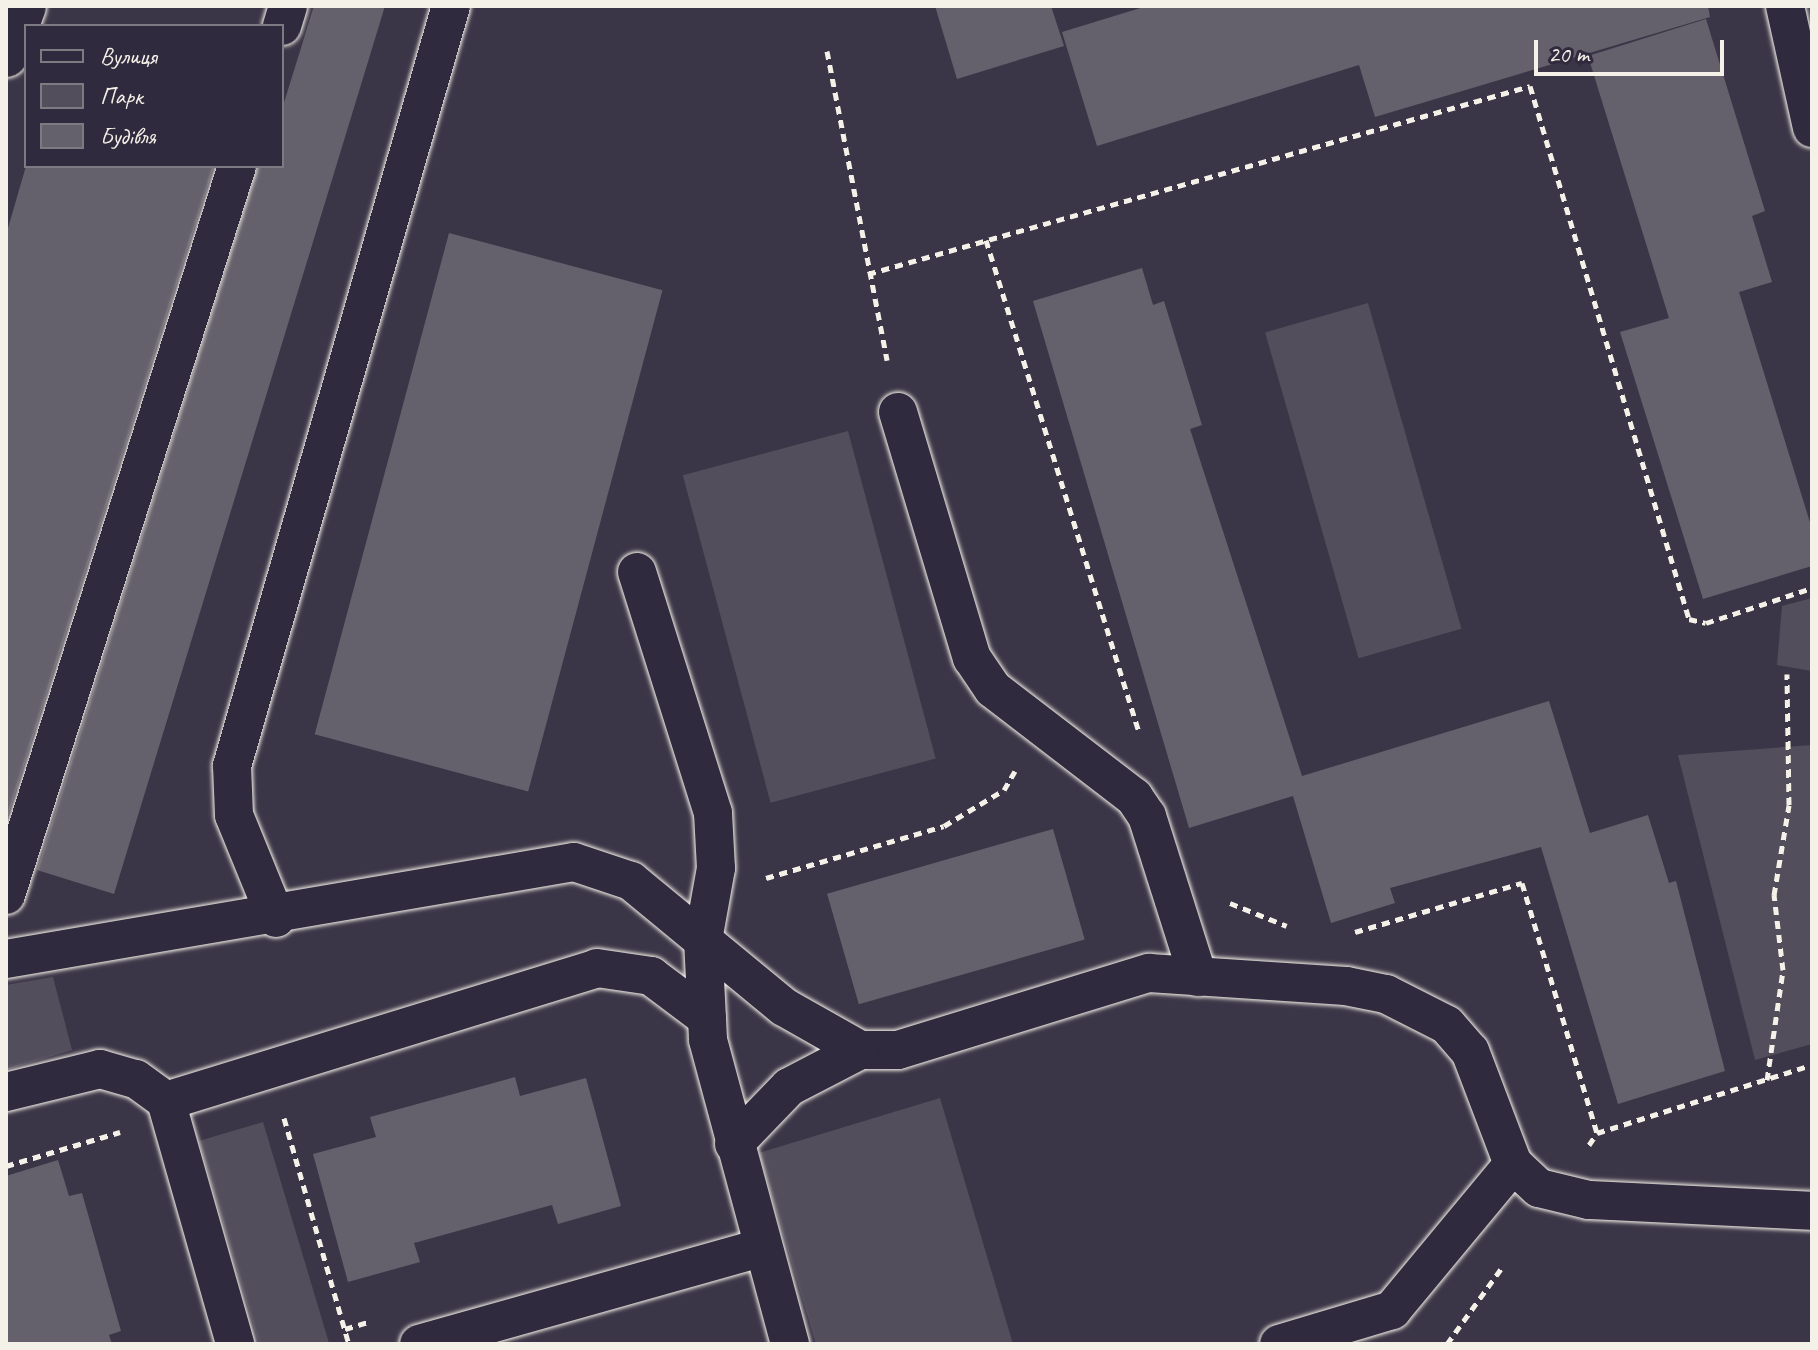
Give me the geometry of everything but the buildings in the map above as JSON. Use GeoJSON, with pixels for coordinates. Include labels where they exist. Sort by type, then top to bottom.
{"type":"FeatureCollection","features":[{"type":"Feature","properties":{"kind":"street"},"geometry":{"type":"LineString","coordinates":[[6,55],[24,6]]}},
{"type":"Feature","properties":{"kind":"lane"},"geometry":{"type":"LineString","coordinates":[[276,918],[234,815],[232,766],[451,6]]}},
{"type":"Feature","properties":{"kind":"lane"},"geometry":{"type":"LineString","coordinates":[[1785,6],[1812,128]]}},
{"type":"Feature","properties":{"kind":"lane"},"geometry":{"type":"LineString","coordinates":[[6,895],[236,168]]}},
{"type":"Feature","properties":{"kind":"lane"},"geometry":{"type":"LineString","coordinates":[[898,412],[980,673],[1134,797],[1147,816],[1198,977]]}},
{"type":"Feature","properties":{"kind":"lane"},"geometry":{"type":"LineString","coordinates":[[637,572],[713,813],[716,868],[703,940],[707,1018],[760,1248],[790,1344]]}},
{"type":"Feature","properties":{"kind":"lane"},"geometry":{"type":"LineString","coordinates":[[6,959],[276,918],[574,862],[631,881],[823,1035],[860,1050],[898,1050],[1149,973],[1346,986],[1422,1009],[1470,1051],[1513,1164],[1539,1188],[1589,1200],[1812,1211]]}},
{"type":"Feature","properties":{"kind":"lane"},"geometry":{"type":"LineString","coordinates":[[169,1109],[270,1069],[597,968],[651,976],[707,1018]]}},
{"type":"Feature","properties":{"kind":"lane"},"geometry":{"type":"LineString","coordinates":[[734,1144],[789,1087],[860,1050]]}},
{"type":"Feature","properties":{"kind":"lane"},"geometry":{"type":"LineString","coordinates":[[6,1092],[100,1069],[136,1079],[169,1109],[235,1344]]}},
{"type":"Feature","properties":{"kind":"lane"},"geometry":{"type":"LineString","coordinates":[[1296,1342],[1392,1310],[1513,1164]]}},
{"type":"Feature","properties":{"kind":"lane"},"geometry":{"type":"LineString","coordinates":[[419,1344],[760,1248]]}},
{"type":"Feature","properties":{"kind":"path"},"geometry":{"type":"LineString","coordinates":[[827,51],[868,274],[898,412]]}},
{"type":"Feature","properties":{"kind":"path"},"geometry":{"type":"LineString","coordinates":[[868,274],[1530,86],[1689,619],[1706,623],[1812,588]]}},
{"type":"Feature","properties":{"kind":"path"},"geometry":{"type":"LineString","coordinates":[[986,240],[1143,743]]}},
{"type":"Feature","properties":{"kind":"path"},"geometry":{"type":"LineString","coordinates":[[1767,1080],[1783,970],[1774,895],[1789,805],[1787,674]]}},
{"type":"Feature","properties":{"kind":"path"},"geometry":{"type":"LineString","coordinates":[[1341,937],[1522,883],[1597,1133]]}},
{"type":"Feature","properties":{"kind":"path"},"geometry":{"type":"LineString","coordinates":[[1222,898],[1301,929]]}},
{"type":"Feature","properties":{"kind":"path"},"geometry":{"type":"LineString","coordinates":[[1582,1155],[1597,1133],[1812,1065]]}},
{"type":"Feature","properties":{"kind":"path"},"geometry":{"type":"LineString","coordinates":[[270,1069],[349,1344]]}},
{"type":"Feature","properties":{"kind":"path"},"geometry":{"type":"LineString","coordinates":[[6,1166],[169,1109]]}},
{"type":"Feature","properties":{"kind":"path"},"geometry":{"type":"LineString","coordinates":[[1447,1344],[1512,1252]]}},
{"type":"Feature","properties":{"kind":"green space"},"geometry":{"type":"Polygon","coordinates":[[[1368,303],[1461,629],[1359,658],[1265,332],[1368,303]]]}},
{"type":"Feature","properties":{"kind":"green space"},"geometry":{"type":"Polygon","coordinates":[[[848,431],[936,758],[771,803],[683,475],[848,431]]]}},
{"type":"Feature","properties":{"kind":"green space"},"geometry":{"type":"Polygon","coordinates":[[[1812,598],[1812,671],[1777,665],[1782,606],[1812,598]]]}},
{"type":"Feature","properties":{"kind":"green space"},"geometry":{"type":"Polygon","coordinates":[[[1812,745],[1812,1044],[1755,1060],[1678,755],[1812,745]]]}},
{"type":"Feature","properties":{"kind":"green space"},"geometry":{"type":"Polygon","coordinates":[[[53,977],[72,1050],[6,1070],[6,985],[53,977]]]}},
{"type":"Feature","properties":{"kind":"green space"},"geometry":{"type":"Polygon","coordinates":[[[940,1098],[1013,1344],[816,1344],[759,1153],[940,1098]]]}},
{"type":"Feature","properties":{"kind":"green space"},"geometry":{"type":"Polygon","coordinates":[[[263,1122],[329,1343],[326,1344],[259,1344],[199,1141],[263,1122]]]}}]}
